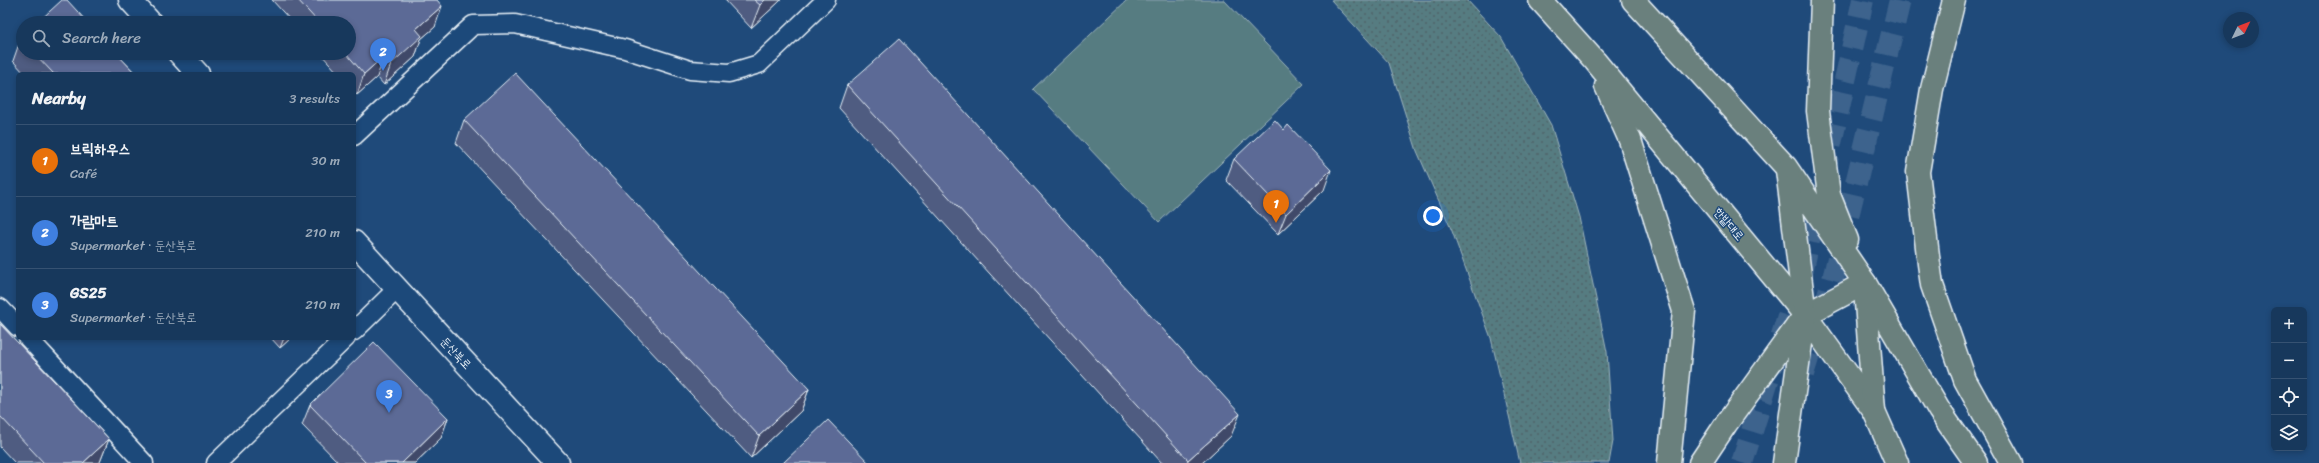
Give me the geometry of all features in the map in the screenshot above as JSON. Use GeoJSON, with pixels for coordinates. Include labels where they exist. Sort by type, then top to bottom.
{"type":"FeatureCollection","features":[{"type":"Feature","properties":{"kind":"main road"},"geometry":{"type":"LineString","coordinates":[[130,0],[145,16]]}},
{"type":"Feature","properties":{"kind":"main road","name":"한밭대로"},"geometry":{"type":"LineString","coordinates":[[1540,0],[1595,61],[1805,315],[1874,411],[1897,463]]}},
{"type":"Feature","properties":{"kind":"main road"},"geometry":{"type":"LineString","coordinates":[[1633,0],[1786,167],[1865,283],[1939,410],[1976,463]]}},
{"type":"Feature","properties":{"kind":"main road"},"geometry":{"type":"LineString","coordinates":[[1822,0],[1818,111],[1829,195],[1865,283],[1874,411]]}},
{"type":"Feature","properties":{"kind":"main road"},"geometry":{"type":"LineString","coordinates":[[1954,0],[1932,89],[1918,172],[1932,285],[1965,380],[2011,463]]}},
{"type":"Feature","properties":{"kind":"main road"},"geometry":{"type":"LineString","coordinates":[[185,60],[196,72]]}},
{"type":"Feature","properties":{"kind":"main road"},"geometry":{"type":"LineString","coordinates":[[1595,61],[1630,140],[1684,311],[1670,463]]}},
{"type":"Feature","properties":{"kind":"main road"},"geometry":{"type":"LineString","coordinates":[[1784,463],[1805,315],[1786,167]]}},
{"type":"Feature","properties":{"kind":"main road","name":"둔산북로"},"geometry":{"type":"LineString","coordinates":[[356,244],[558,463]]}},
{"type":"Feature","properties":{"kind":"main road"},"geometry":{"type":"LineString","coordinates":[[1700,463],[1726,424],[1805,315],[1865,283]]}},
{"type":"Feature","properties":{"kind":"lane"},"geometry":{"type":"LineString","coordinates":[[356,134],[473,25],[515,24],[625,49],[690,70],[729,73],[759,64],[826,0]]}},
{"type":"Feature","properties":{"kind":"lane"},"geometry":{"type":"LineString","coordinates":[[356,329],[397,289]]}},
{"type":"Feature","properties":{"kind":"lane"},"geometry":{"type":"LineString","coordinates":[[0,308],[16,325]]}},
{"type":"Feature","properties":{"kind":"lane"},"geometry":{"type":"LineString","coordinates":[[30,340],[144,463]]}},
{"type":"Feature","properties":{"kind":"lane"},"geometry":{"type":"LineString","coordinates":[[216,463],[344,340]]}},
{"type":"Feature","properties":{"kind":"green space"},"geometry":{"type":"Polygon","coordinates":[[[1127,0],[1224,0],[1304,84],[1159,222],[1033,89],[1127,0]]]}},
{"type":"Feature","properties":{"kind":"green space"},"geometry":{"type":"Polygon","coordinates":[[[1331,0],[1467,0],[1501,37],[1551,125],[1579,217],[1607,352],[1613,441],[1609,463],[1520,463],[1491,338],[1452,231],[1417,151],[1389,63],[1331,0]]]}},
{"type":"Feature","properties":{"kind":"building"},"geometry":{"type":"Polygon","coordinates":[[[62,0],[67,0],[82,16],[45,16],[62,0]]]}},
{"type":"Feature","properties":{"kind":"building"},"geometry":{"type":"Polygon","coordinates":[[[298,0],[437,0],[442,6],[416,29],[422,36],[391,64],[384,56],[364,74],[352,60],[356,60],[356,16],[313,16],[298,0]]]}},
{"type":"Feature","properties":{"kind":"building"},"geometry":{"type":"Polygon","coordinates":[[[754,0],[765,0],[760,5],[754,0]]]}},
{"type":"Feature","properties":{"kind":"building"},"geometry":{"type":"Polygon","coordinates":[[[899,39],[1240,414],[1188,460],[847,85],[899,39]]]}},
{"type":"Feature","properties":{"kind":"building"},"geometry":{"type":"Polygon","coordinates":[[[41,60],[123,60],[134,72],[52,72],[41,60]]]}},
{"type":"Feature","properties":{"kind":"building"},"geometry":{"type":"Polygon","coordinates":[[[515,73],[809,389],[759,436],[464,120],[515,73]]]}},
{"type":"Feature","properties":{"kind":"building"},"geometry":{"type":"Polygon","coordinates":[[[1275,120],[1284,130],[1288,125],[1331,170],[1286,214],[1234,159],[1275,120]]]}},
{"type":"Feature","properties":{"kind":"building"},"geometry":{"type":"Polygon","coordinates":[[[0,324],[109,439],[83,463],[44,463],[0,416],[0,324]]]}},
{"type":"Feature","properties":{"kind":"building"},"geometry":{"type":"Polygon","coordinates":[[[374,342],[448,418],[402,463],[366,463],[310,405],[374,342]]]}},
{"type":"Feature","properties":{"kind":"building"},"geometry":{"type":"Polygon","coordinates":[[[828,420],[869,463],[783,463],[828,420]]]}},
{"type":"Feature","properties":{"kind":"tunnel"},"geometry":{"type":"LineString","coordinates":[[1742,463],[1803,268],[1863,0]]}},
{"type":"Feature","properties":{"kind":"tunnel"},"geometry":{"type":"LineString","coordinates":[[1803,374],[1833,279],[1900,0]]}},
{"type":"Feature","properties":{"kind":"place","name":"가람마트"},"geometry":{"type":"Point","coordinates":[383,71]}},
{"type":"Feature","properties":{"kind":"place","name":"브릭하우스"},"geometry":{"type":"Point","coordinates":[1276,223]}},
{"type":"Feature","properties":{"kind":"place","name":"GS25"},"geometry":{"type":"Point","coordinates":[389,413]}}]}
